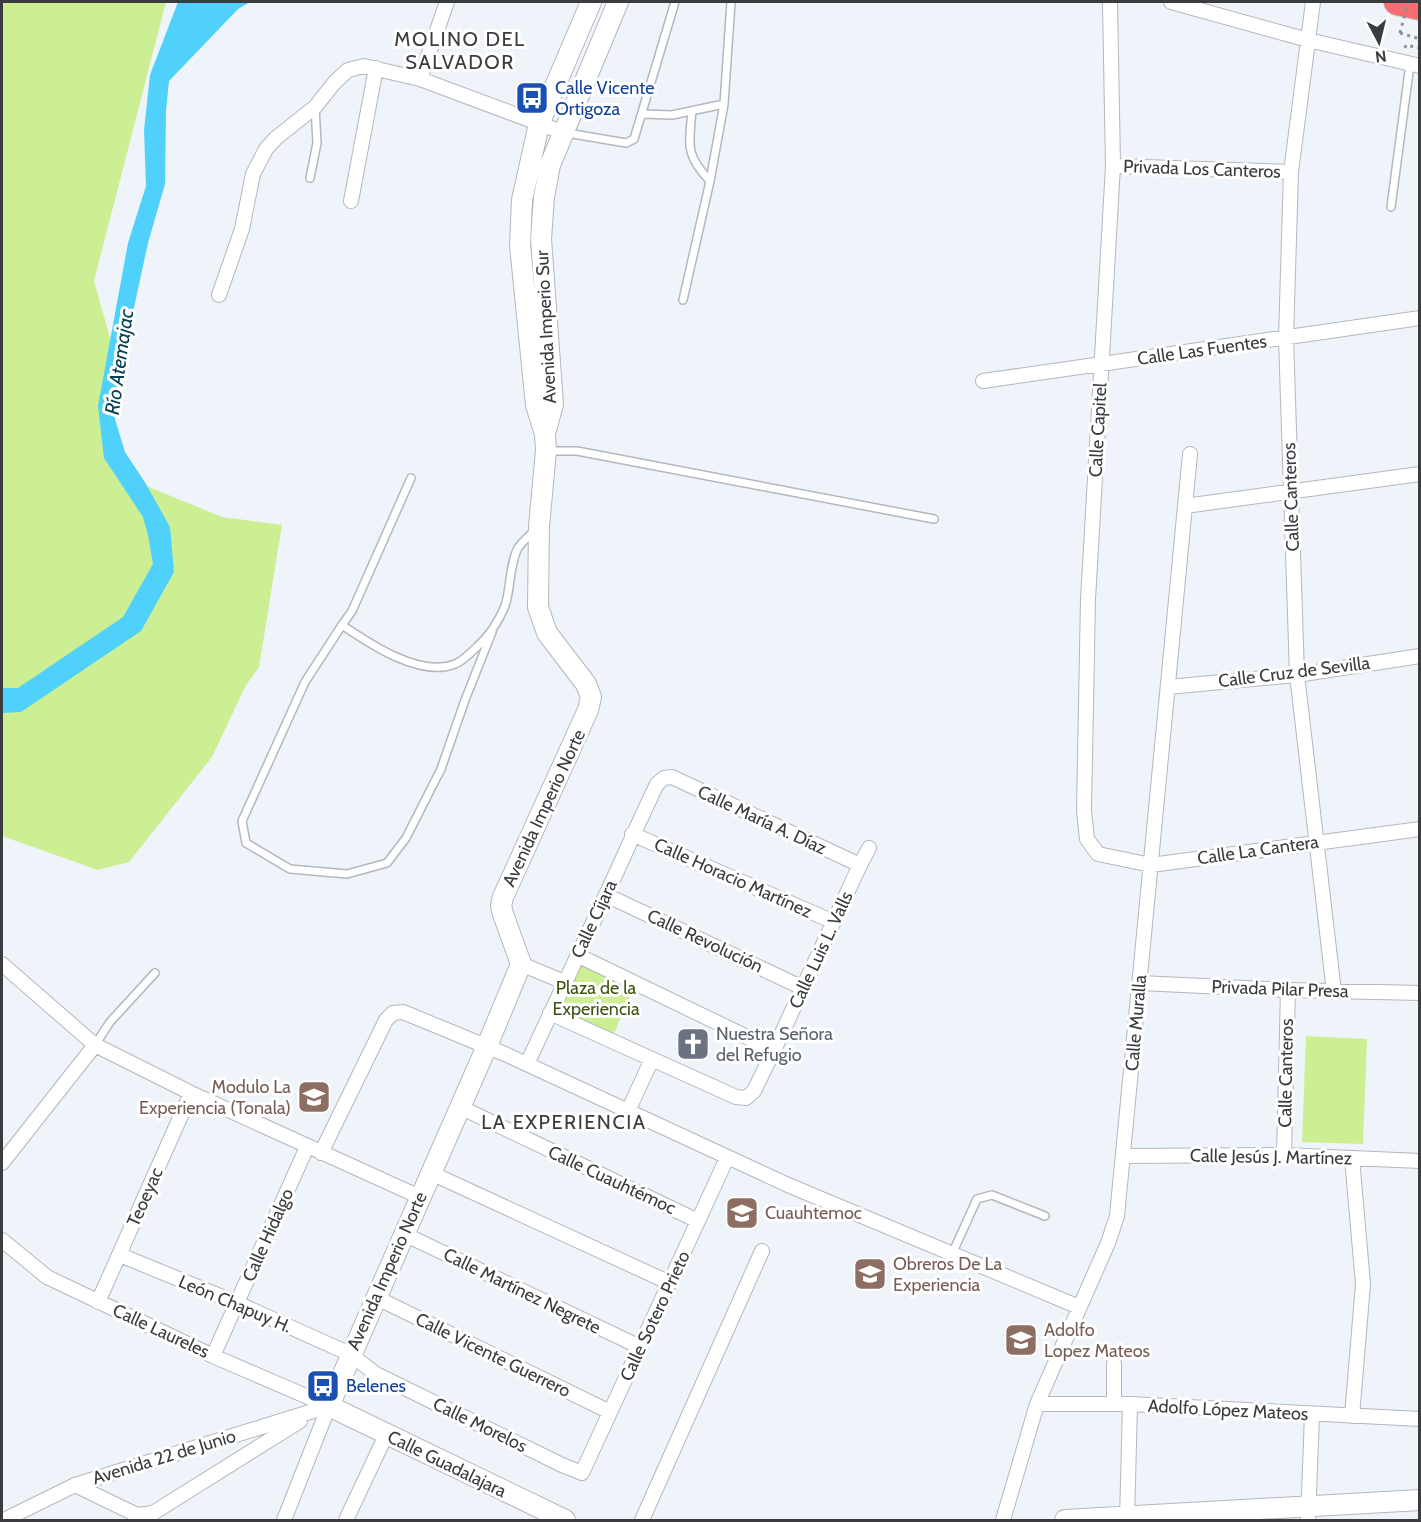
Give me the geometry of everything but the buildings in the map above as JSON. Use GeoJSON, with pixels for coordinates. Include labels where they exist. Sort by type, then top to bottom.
{"type":"FeatureCollection","features":[{"type":"Feature","properties":{"kind":"highway"},"geometry":{"type":"LineString","coordinates":[[1397,2],[1419,7]]}},
{"type":"Feature","properties":{"kind":"street"},"geometry":{"type":"LineString","coordinates":[[420,79],[447,2]]}},
{"type":"Feature","properties":{"kind":"street","name":"Avenida Imperio Sur"},"geometry":{"type":"LineString","coordinates":[[546,443],[536,405],[520,245],[522,200],[539,124],[591,2]]}},
{"type":"Feature","properties":{"kind":"street","name":"Avenida Imperio Sur"},"geometry":{"type":"LineString","coordinates":[[546,443],[554,404],[541,239],[544,197],[550,165],[562,132],[618,2]]}},
{"type":"Feature","properties":{"kind":"street","name":"Calle Capitel"},"geometry":{"type":"LineString","coordinates":[[1098,854],[1087,839],[1084,811],[1088,599],[1113,166],[1110,2]]}},
{"type":"Feature","properties":{"kind":"street"},"geometry":{"type":"LineString","coordinates":[[1171,2],[1308,40],[1415,65]]}},
{"type":"Feature","properties":{"kind":"street","name":"Calle Canteros"},"geometry":{"type":"LineString","coordinates":[[1313,2],[1291,171],[1286,338],[1297,675],[1334,992]]}},
{"type":"Feature","properties":{"kind":"street"},"geometry":{"type":"LineString","coordinates":[[219,295],[242,229],[253,174],[266,149],[276,138],[315,107],[334,82],[348,70],[364,66],[420,79],[562,132]]}},
{"type":"Feature","properties":{"kind":"street"},"geometry":{"type":"LineString","coordinates":[[351,201],[376,68]]}},
{"type":"Feature","properties":{"kind":"street","name":"Privada Los Canteros"},"geometry":{"type":"LineString","coordinates":[[1113,166],[1291,171]]}},
{"type":"Feature","properties":{"kind":"street","name":"Calle Las Fuentes"},"geometry":{"type":"LineString","coordinates":[[983,381],[1419,318]]}},
{"type":"Feature","properties":{"kind":"street","name":"Avenida Imperio Norte"},"geometry":{"type":"LineString","coordinates":[[322,1408],[350,1354],[404,1234],[521,964],[503,914],[502,897],[588,710],[591,697],[586,684],[547,633],[541,620],[537,588],[539,526],[546,443]]}},
{"type":"Feature","properties":{"kind":"street","name":"Calle Muralla"},"geometry":{"type":"LineString","coordinates":[[1003,1521],[1037,1404],[1115,1226],[1190,453]]}},
{"type":"Feature","properties":{"kind":"street"},"geometry":{"type":"LineString","coordinates":[[1185,506],[1419,474]]}},
{"type":"Feature","properties":{"kind":"street","name":"Calle Cruz de Sevilla"},"geometry":{"type":"LineString","coordinates":[[1168,687],[1297,675],[1419,656]]}},
{"type":"Feature","properties":{"kind":"street","name":"Calle Cíjara"},"geometry":{"type":"LineString","coordinates":[[527,1064],[632,834],[657,784],[664,777]]}},
{"type":"Feature","properties":{"kind":"street","name":"Calle María A. Díaz"},"geometry":{"type":"LineString","coordinates":[[664,777],[672,777],[860,865]]}},
{"type":"Feature","properties":{"kind":"street","name":"Calle La Cantera"},"geometry":{"type":"LineString","coordinates":[[1098,854],[1151,865],[1419,829]]}},
{"type":"Feature","properties":{"kind":"street","name":"Calle Horacio Martínez"},"geometry":{"type":"LineString","coordinates":[[632,834],[834,922]]}},
{"type":"Feature","properties":{"kind":"street","name":"Calle Luis L. Valls"},"geometry":{"type":"LineString","coordinates":[[652,1059],[736,1097],[746,1098],[754,1091],[869,848]]}},
{"type":"Feature","properties":{"kind":"street","name":"Calle Revolución"},"geometry":{"type":"LineString","coordinates":[[606,895],[803,988]]}},
{"type":"Feature","properties":{"kind":"street"},"geometry":{"type":"LineString","coordinates":[[577,954],[774,1050]]}},
{"type":"Feature","properties":{"kind":"street"},"geometry":{"type":"LineString","coordinates":[[2,964],[95,1045],[307,1147],[420,1197]]}},
{"type":"Feature","properties":{"kind":"street"},"geometry":{"type":"LineString","coordinates":[[521,964],[564,982]]}},
{"type":"Feature","properties":{"kind":"street","name":"Privada Pilar Presa"},"geometry":{"type":"LineString","coordinates":[[1140,983],[1334,992],[1419,993]]}},
{"type":"Feature","properties":{"kind":"street","name":"Calle Canteros"},"geometry":{"type":"LineString","coordinates":[[1284,1155],[1288,990]]}},
{"type":"Feature","properties":{"kind":"street"},"geometry":{"type":"LineString","coordinates":[[321,1153],[386,1020],[393,1014],[403,1012],[527,1064],[727,1158],[1079,1307]]}},
{"type":"Feature","properties":{"kind":"street"},"geometry":{"type":"LineString","coordinates":[[550,1013],[652,1059],[628,1111]]}},
{"type":"Feature","properties":{"kind":"street"},"geometry":{"type":"LineString","coordinates":[[2,1163],[95,1045]]}},
{"type":"Feature","properties":{"kind":"street","name":"Teoeyac"},"geometry":{"type":"LineString","coordinates":[[98,1302],[192,1093]]}},
{"type":"Feature","properties":{"kind":"street","name":"Calle Cuauhtémoc"},"geometry":{"type":"LineString","coordinates":[[460,1107],[698,1221]]}},
{"type":"Feature","properties":{"kind":"street","name":"Calle Hidalgo"},"geometry":{"type":"LineString","coordinates":[[213,1356],[307,1147]]}},
{"type":"Feature","properties":{"kind":"street","name":"Calle Jesús J. Martínez"},"geometry":{"type":"LineString","coordinates":[[1123,1156],[1284,1155],[1419,1161]]}},
{"type":"Feature","properties":{"kind":"street","name":"Calle Sotero Prieto"},"geometry":{"type":"LineString","coordinates":[[582,1473],[727,1158]]}},
{"type":"Feature","properties":{"kind":"street"},"geometry":{"type":"LineString","coordinates":[[1352,1158],[1363,1284],[1352,1416]]}},
{"type":"Feature","properties":{"kind":"street"},"geometry":{"type":"LineString","coordinates":[[431,1173],[670,1283]]}},
{"type":"Feature","properties":{"kind":"street","name":"Calle Martínez Negrete"},"geometry":{"type":"LineString","coordinates":[[404,1234],[640,1347]]}},
{"type":"Feature","properties":{"kind":"street","name":"Calle Laureles"},"geometry":{"type":"LineString","coordinates":[[2,1240],[47,1277],[322,1408]]}},
{"type":"Feature","properties":{"kind":"street"},"geometry":{"type":"LineString","coordinates":[[642,1521],[762,1251]]}},
{"type":"Feature","properties":{"kind":"street","name":"León Chapuy H."},"geometry":{"type":"LineString","coordinates":[[120,1255],[237,1303],[350,1354]]}},
{"type":"Feature","properties":{"kind":"street","name":"Calle Vicente Guerrero"},"geometry":{"type":"LineString","coordinates":[[375,1298],[610,1412]]}},
{"type":"Feature","properties":{"kind":"street","name":"Calle Morelos"},"geometry":{"type":"LineString","coordinates":[[350,1354],[376,1374],[582,1473]]}},
{"type":"Feature","properties":{"kind":"street"},"geometry":{"type":"LineString","coordinates":[[1114,1363],[1114,1404]]}},
{"type":"Feature","properties":{"kind":"street","name":"Adolfo López Mateos"},"geometry":{"type":"LineString","coordinates":[[1037,1404],[1130,1404],[1419,1419]]}},
{"type":"Feature","properties":{"kind":"street"},"geometry":{"type":"LineString","coordinates":[[1127,1519],[1130,1404]]}},
{"type":"Feature","properties":{"kind":"street"},"geometry":{"type":"LineString","coordinates":[[75,1485],[130,1513],[137,1515],[153,1513],[322,1408]]}},
{"type":"Feature","properties":{"kind":"street"},"geometry":{"type":"LineString","coordinates":[[285,1521],[322,1408]]}},
{"type":"Feature","properties":{"kind":"street","name":"Calle Guadalajara"},"geometry":{"type":"LineString","coordinates":[[322,1408],[386,1435],[565,1521]]}},
{"type":"Feature","properties":{"kind":"street","name":"Avenida 22 de Junio"},"geometry":{"type":"LineString","coordinates":[[4,1521],[75,1485],[322,1408]]}},
{"type":"Feature","properties":{"kind":"street"},"geometry":{"type":"LineString","coordinates":[[1308,1514],[1312,1415]]}},
{"type":"Feature","properties":{"kind":"street"},"geometry":{"type":"LineString","coordinates":[[346,1521],[386,1435]]}},
{"type":"Feature","properties":{"kind":"street"},"geometry":{"type":"LineString","coordinates":[[1065,1521],[1308,1514],[1419,1500]]}},
{"type":"Feature","properties":{"kind":"lane"},"geometry":{"type":"LineString","coordinates":[[562,132],[629,143],[636,137],[675,2]]}},
{"type":"Feature","properties":{"kind":"lane"},"geometry":{"type":"LineString","coordinates":[[683,300],[710,181],[724,104],[731,2]]}},
{"type":"Feature","properties":{"kind":"lane"},"geometry":{"type":"LineString","coordinates":[[1391,207],[1415,65]]}},
{"type":"Feature","properties":{"kind":"lane"},"geometry":{"type":"LineString","coordinates":[[642,114],[672,116],[724,104]]}},
{"type":"Feature","properties":{"kind":"lane"},"geometry":{"type":"LineString","coordinates":[[310,178],[317,143],[315,107]]}},
{"type":"Feature","properties":{"kind":"lane"},"geometry":{"type":"LineString","coordinates":[[692,111],[689,148],[696,166],[710,181]]}},
{"type":"Feature","properties":{"kind":"lane"},"geometry":{"type":"LineString","coordinates":[[546,443],[577,452],[934,519]]}},
{"type":"Feature","properties":{"kind":"lane"},"geometry":{"type":"LineString","coordinates":[[411,478],[352,610],[305,682],[242,821],[246,843],[290,869],[346,874],[387,863],[406,838],[441,769],[465,700],[505,606],[519,546],[539,526]]}},
{"type":"Feature","properties":{"kind":"lane"},"geometry":{"type":"LineString","coordinates":[[342,625],[368,643],[409,662],[432,667],[456,664],[492,632]]}},
{"type":"Feature","properties":{"kind":"lane"},"geometry":{"type":"LineString","coordinates":[[95,1045],[110,1022],[155,973]]}},
{"type":"Feature","properties":{"kind":"lane"},"geometry":{"type":"LineString","coordinates":[[952,1254],[977,1199],[992,1195],[1045,1216]]}},
{"type":"Feature","properties":{"kind":"path"},"geometry":{"type":"LineString","coordinates":[[1408,2],[1400,33],[1419,39]]}},
{"type":"Feature","properties":{"kind":"green space"},"geometry":{"type":"Polygon","coordinates":[[[2,2],[166,2],[94,281],[117,362],[110,426],[121,471],[149,487],[222,517],[282,525],[259,667],[246,685],[212,757],[129,862],[98,870],[2,836],[2,2]]]}},
{"type":"Feature","properties":{"kind":"green space","name":"Plaza de la Experiencia"},"geometry":{"type":"Polygon","coordinates":[[[579,956],[633,988],[613,1036],[554,1011],[579,956]]]}},
{"type":"Feature","properties":{"kind":"green space"},"geometry":{"type":"Polygon","coordinates":[[[1306,1036],[1367,1039],[1363,1144],[1302,1142],[1306,1036]]]}},
{"type":"Feature","properties":{"kind":"water","name":"Río Atemajac"},"geometry":{"type":"Polygon","coordinates":[[[178,2],[250,2],[238,9],[169,81],[166,110],[165,184],[148,243],[112,409],[125,452],[170,527],[174,572],[141,631],[21,712],[2,713],[2,688],[18,688],[123,617],[153,564],[143,517],[104,458],[98,406],[128,243],[146,186],[144,130],[150,75],[178,2]]]}},
{"type":"Feature","properties":{"kind":"place","name":"Calle Vicente Ortigoza"},"geometry":{"type":"Point","coordinates":[532,98]}},
{"type":"Feature","properties":{"kind":"place","name":"Nuestra Señora del Refugio"},"geometry":{"type":"Point","coordinates":[693,1044]}},
{"type":"Feature","properties":{"kind":"place","name":"Modulo La Experiencia (Tonala)"},"geometry":{"type":"Point","coordinates":[314,1097]}},
{"type":"Feature","properties":{"kind":"place","name":"Cuauhtemoc"},"geometry":{"type":"Point","coordinates":[742,1213]}},
{"type":"Feature","properties":{"kind":"place","name":"Obreros De La Experiencia"},"geometry":{"type":"Point","coordinates":[870,1274]}},
{"type":"Feature","properties":{"kind":"place","name":"Adolfo Lopez Mateos"},"geometry":{"type":"Point","coordinates":[1021,1340]}},
{"type":"Feature","properties":{"kind":"place","name":"Belenes"},"geometry":{"type":"Point","coordinates":[323,1386]}},
{"type":"Feature","properties":{"kind":"district","name":"MOLINO DEL SALVADOR"},"geometry":{"type":"Point","coordinates":[460,50]}},
{"type":"Feature","properties":{"kind":"district","name":"LA EXPERIENCIA"},"geometry":{"type":"Point","coordinates":[564,1122]}}]}
